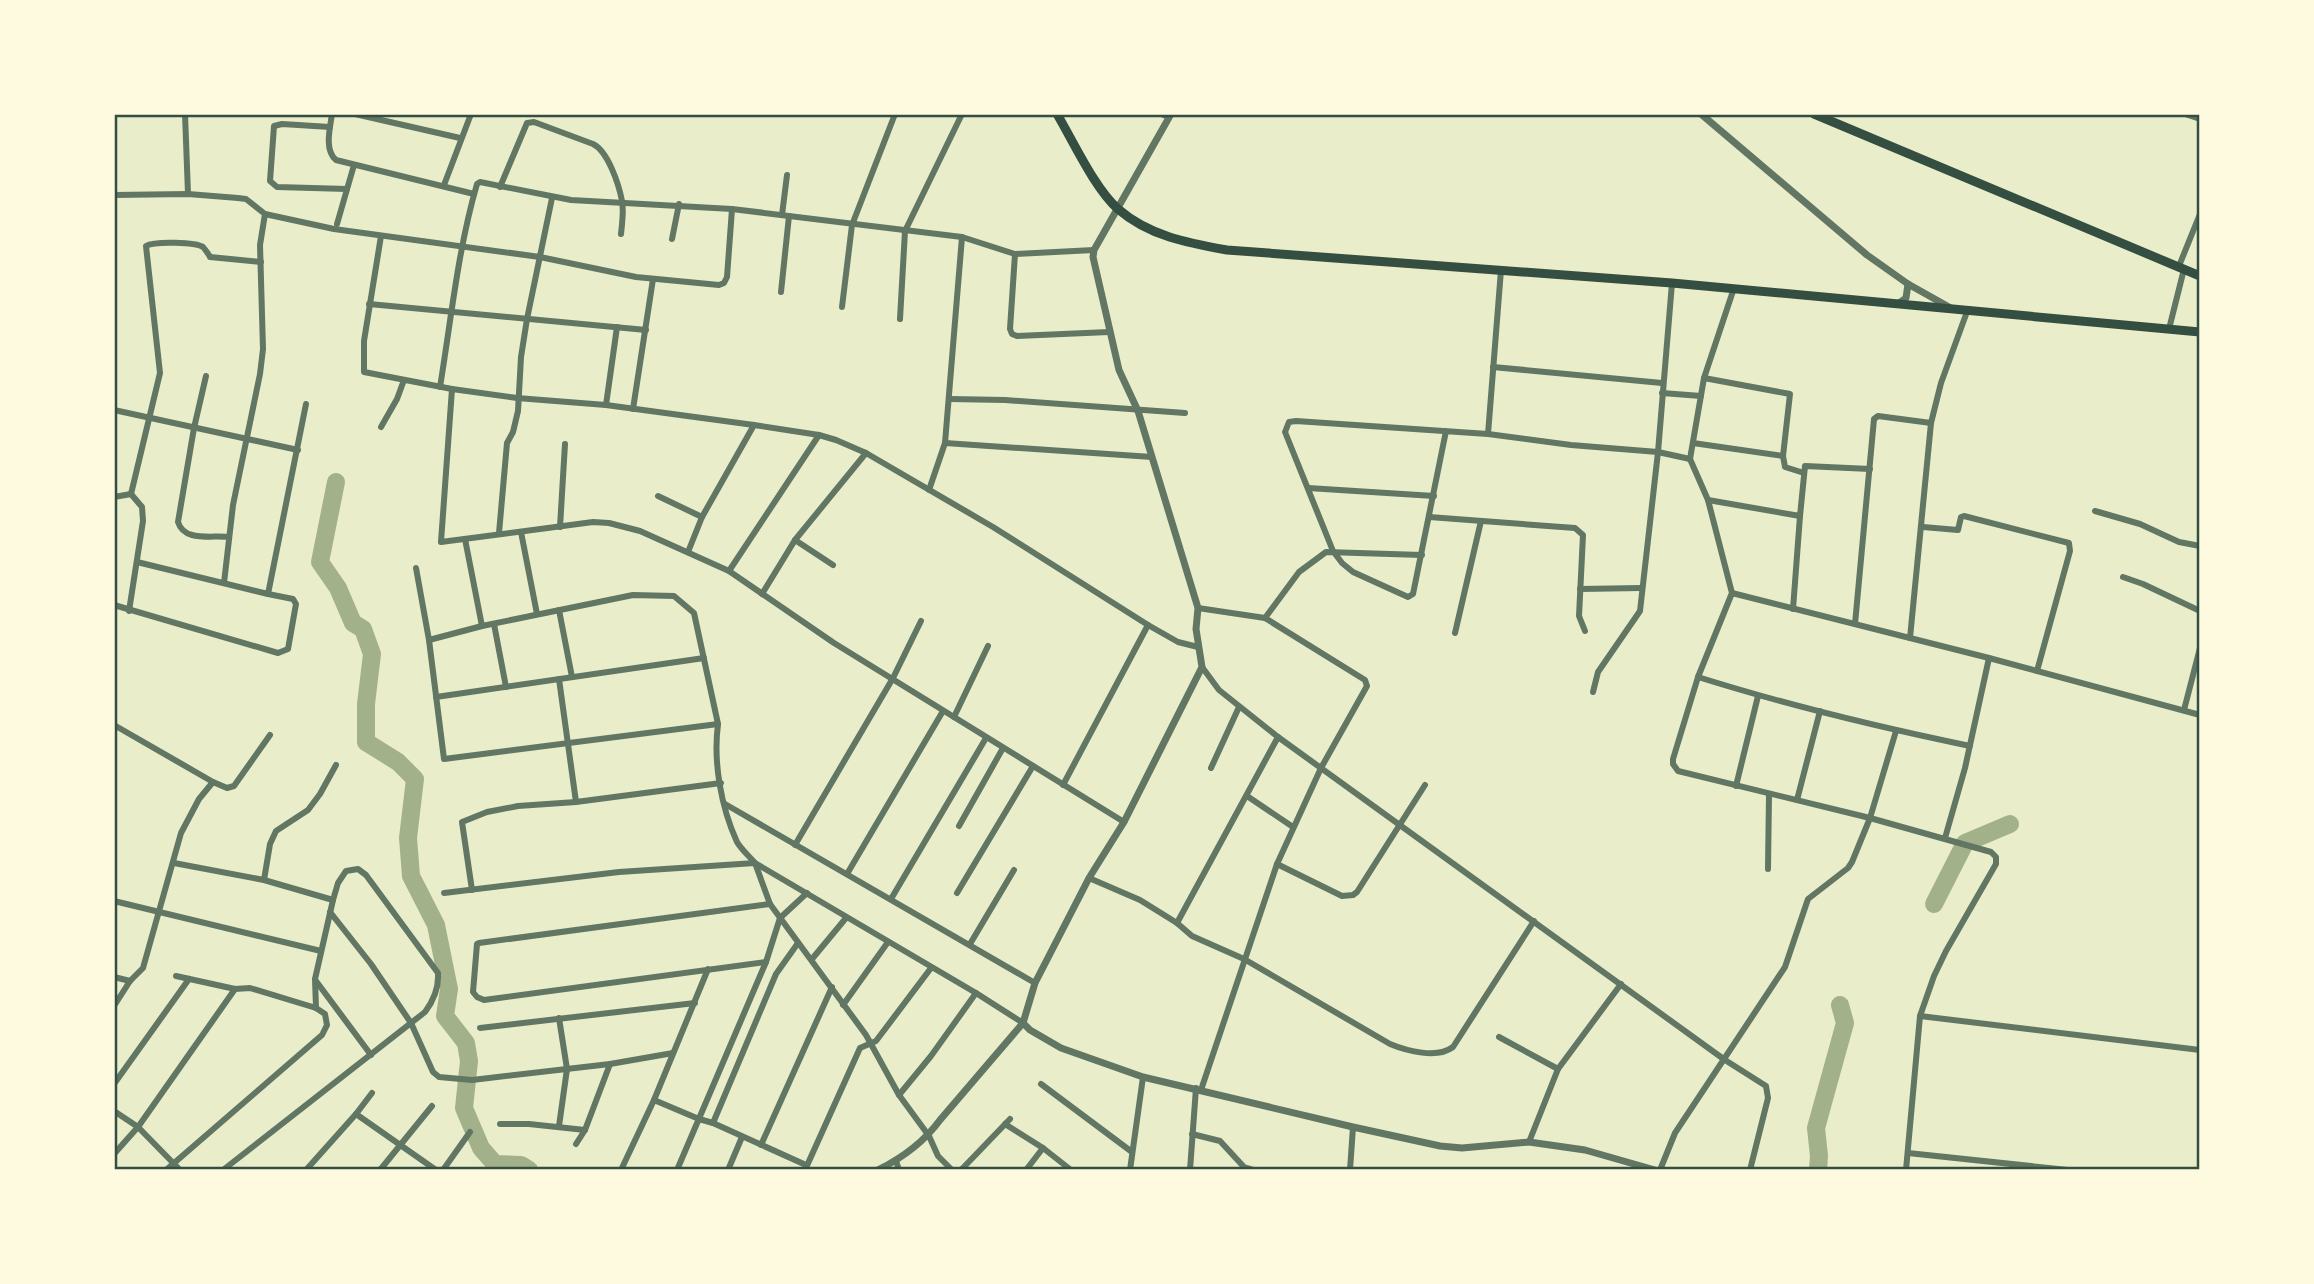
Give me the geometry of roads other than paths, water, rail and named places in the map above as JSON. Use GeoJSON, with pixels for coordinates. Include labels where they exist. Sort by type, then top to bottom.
{"type":"FeatureCollection","features":[{"type":"Feature","properties":{"kind":"main road"},"geometry":{"type":"LineString","coordinates":[[1057,114],[1106,195],[1117,208],[1157,233],[1186,243],[1227,250],[1734,288],[2200,332]]}},
{"type":"Feature","properties":{"kind":"main road"},"geometry":{"type":"LineString","coordinates":[[1814,114],[2200,276]]}},
{"type":"Feature","properties":{"kind":"street"},"geometry":{"type":"LineString","coordinates":[[185,114],[188,194]]}},
{"type":"Feature","properties":{"kind":"street"},"geometry":{"type":"LineString","coordinates":[[332,114],[329,149],[332,158],[474,194]]}},
{"type":"Feature","properties":{"kind":"street"},"geometry":{"type":"LineString","coordinates":[[355,114],[460,138]]}},
{"type":"Feature","properties":{"kind":"street"},"geometry":{"type":"LineString","coordinates":[[444,185],[471,114]]}},
{"type":"Feature","properties":{"kind":"street"},"geometry":{"type":"LineString","coordinates":[[842,307],[852,225],[895,114]]}},
{"type":"Feature","properties":{"kind":"street"},"geometry":{"type":"LineString","coordinates":[[900,319],[905,231],[962,114]]}},
{"type":"Feature","properties":{"kind":"street"},"geometry":{"type":"LineString","coordinates":[[1702,114],[1867,255],[1908,284],[1949,307]]}},
{"type":"Feature","properties":{"kind":"street"},"geometry":{"type":"LineString","coordinates":[[2185,114],[2200,119]]}},
{"type":"Feature","properties":{"kind":"street"},"geometry":{"type":"LineString","coordinates":[[1167,115],[1094,250],[1094,265],[1119,370],[1138,411],[1198,608],[1198,647],[1202,667],[1212,683],[1278,737],[1725,1060],[1766,1086],[1768,1098],[1749,1170]]}},
{"type":"Feature","properties":{"kind":"street"},"geometry":{"type":"LineString","coordinates":[[500,187],[525,125],[534,122],[599,147],[606,156],[623,203],[621,234]]}},
{"type":"Feature","properties":{"kind":"street"},"geometry":{"type":"LineString","coordinates":[[330,127],[282,124],[274,127],[271,181],[277,187],[346,189]]}},
{"type":"Feature","properties":{"kind":"street"},"geometry":{"type":"LineString","coordinates":[[337,224],[354,165]]}},
{"type":"Feature","properties":{"kind":"street"},"geometry":{"type":"LineString","coordinates":[[781,292],[787,175]]}},
{"type":"Feature","properties":{"kind":"street"},"geometry":{"type":"LineString","coordinates":[[439,387],[463,247],[474,194],[480,182],[552,198],[732,209],[962,237],[1015,254],[1094,250]]}},
{"type":"Feature","properties":{"kind":"street"},"geometry":{"type":"LineString","coordinates":[[114,195],[188,194],[246,199],[265,215],[334,229],[540,257],[653,279],[719,285],[724,283],[727,277],[732,209]]}},
{"type":"Feature","properties":{"kind":"street"},"geometry":{"type":"LineString","coordinates":[[499,533],[507,443],[518,411],[517,398],[527,319],[552,198]]}},
{"type":"Feature","properties":{"kind":"street"},"geometry":{"type":"LineString","coordinates":[[672,239],[678,204]]}},
{"type":"Feature","properties":{"kind":"street"},"geometry":{"type":"LineString","coordinates":[[2169,329],[2181,268],[2200,214]]}},
{"type":"Feature","properties":{"kind":"street"},"geometry":{"type":"LineString","coordinates":[[224,583],[228,537],[263,349],[260,245],[265,215]]}},
{"type":"Feature","properties":{"kind":"street"},"geometry":{"type":"LineString","coordinates":[[381,236],[369,304],[362,369],[369,373],[452,389],[517,398],[606,405],[836,439],[866,453],[1004,534],[1148,625],[1178,642],[1198,647]]}},
{"type":"Feature","properties":{"kind":"street"},"geometry":{"type":"LineString","coordinates":[[929,490],[945,443],[962,237]]}},
{"type":"Feature","properties":{"kind":"street"},"geometry":{"type":"LineString","coordinates":[[131,494],[160,373],[146,246],[150,243],[197,245],[205,248],[211,257],[261,262]]}},
{"type":"Feature","properties":{"kind":"street"},"geometry":{"type":"LineString","coordinates":[[1015,254],[1010,329],[1012,334],[1017,336],[1109,332]]}},
{"type":"Feature","properties":{"kind":"street"},"geometry":{"type":"LineString","coordinates":[[1488,434],[1501,270]]}},
{"type":"Feature","properties":{"kind":"street"},"geometry":{"type":"LineString","coordinates":[[634,409],[653,279]]}},
{"type":"Feature","properties":{"kind":"street"},"geometry":{"type":"LineString","coordinates":[[1593,692],[1598,672],[1640,611],[1658,453],[1672,283]]}},
{"type":"Feature","properties":{"kind":"street"},"geometry":{"type":"LineString","coordinates":[[1899,303],[1906,298],[1908,284]]}},
{"type":"Feature","properties":{"kind":"street"},"geometry":{"type":"LineString","coordinates":[[1734,288],[1704,378],[1690,459],[1709,500],[1732,593],[1698,677],[1673,764],[1678,771],[1945,838],[1991,852],[1997,861],[1946,951],[1920,1016],[1906,1170]]}},
{"type":"Feature","properties":{"kind":"street"},"geometry":{"type":"LineString","coordinates":[[369,304],[646,330]]}},
{"type":"Feature","properties":{"kind":"street"},"geometry":{"type":"LineString","coordinates":[[1910,638],[1923,527],[1931,423],[1941,383],[1968,309]]}},
{"type":"Feature","properties":{"kind":"street"},"geometry":{"type":"LineString","coordinates":[[606,405],[617,327]]}},
{"type":"Feature","properties":{"kind":"street"},"geometry":{"type":"LineString","coordinates":[[1493,367],[1662,383]]}},
{"type":"Feature","properties":{"kind":"street"},"geometry":{"type":"LineString","coordinates":[[206,376],[194,428],[178,526],[191,535],[228,537]]}},
{"type":"Feature","properties":{"kind":"street"},"geometry":{"type":"LineString","coordinates":[[1704,378],[1790,394],[1783,456],[1785,467],[1804,473]]}},
{"type":"Feature","properties":{"kind":"street"},"geometry":{"type":"LineString","coordinates":[[381,426],[397,399],[404,380]]}},
{"type":"Feature","properties":{"kind":"street"},"geometry":{"type":"LineString","coordinates":[[452,389],[442,542],[576,523],[609,523],[640,531],[729,571],[834,643],[1124,822]]}},
{"type":"Feature","properties":{"kind":"street"},"geometry":{"type":"LineString","coordinates":[[1662,393],[1700,396]]}},
{"type":"Feature","properties":{"kind":"street"},"geometry":{"type":"LineString","coordinates":[[950,399],[1005,400],[1185,413]]}},
{"type":"Feature","properties":{"kind":"street"},"geometry":{"type":"LineString","coordinates":[[268,594],[306,404]]}},
{"type":"Feature","properties":{"kind":"street"},"geometry":{"type":"LineString","coordinates":[[114,410],[298,450]]}},
{"type":"Feature","properties":{"kind":"street"},"geometry":{"type":"LineString","coordinates":[[1855,624],[1875,416],[1931,423]]}},
{"type":"Feature","properties":{"kind":"street"},"geometry":{"type":"LineString","coordinates":[[1446,431],[1422,555],[1413,594],[1409,597],[1353,572],[1333,551],[1285,432],[1289,422],[1296,421],[1446,431],[1488,434],[1690,459]]}},
{"type":"Feature","properties":{"kind":"street"},"geometry":{"type":"LineString","coordinates":[[688,552],[702,517],[754,425]]}},
{"type":"Feature","properties":{"kind":"street"},"geometry":{"type":"LineString","coordinates":[[729,571],[819,435]]}},
{"type":"Feature","properties":{"kind":"street"},"geometry":{"type":"LineString","coordinates":[[945,443],[1152,457]]}},
{"type":"Feature","properties":{"kind":"street"},"geometry":{"type":"LineString","coordinates":[[1693,443],[1783,456]]}},
{"type":"Feature","properties":{"kind":"street"},"geometry":{"type":"LineString","coordinates":[[559,527],[565,444]]}},
{"type":"Feature","properties":{"kind":"street"},"geometry":{"type":"LineString","coordinates":[[762,594],[795,540],[866,453]]}},
{"type":"Feature","properties":{"kind":"street"},"geometry":{"type":"LineString","coordinates":[[1793,609],[1805,466],[1870,469]]}},
{"type":"Feature","properties":{"kind":"street"},"geometry":{"type":"LineString","coordinates":[[1308,488],[1434,496]]}},
{"type":"Feature","properties":{"kind":"street"},"geometry":{"type":"LineString","coordinates":[[114,497],[131,494]]}},
{"type":"Feature","properties":{"kind":"street"},"geometry":{"type":"LineString","coordinates":[[129,611],[143,521],[142,507],[131,494]]}},
{"type":"Feature","properties":{"kind":"street"},"geometry":{"type":"LineString","coordinates":[[658,496],[702,517]]}},
{"type":"Feature","properties":{"kind":"street"},"geometry":{"type":"LineString","coordinates":[[1709,500],[1800,516]]}},
{"type":"Feature","properties":{"kind":"street"},"geometry":{"type":"LineString","coordinates":[[2095,511],[2140,524],[2179,542],[2200,546]]}},
{"type":"Feature","properties":{"kind":"street"},"geometry":{"type":"LineString","coordinates":[[1923,527],[1958,530],[1961,517],[1964,516],[2069,543],[2070,551],[2037,671]]}},
{"type":"Feature","properties":{"kind":"street"},"geometry":{"type":"LineString","coordinates":[[1429,517],[1580,531],[1583,535],[1580,621],[1586,631]]}},
{"type":"Feature","properties":{"kind":"street"},"geometry":{"type":"LineString","coordinates":[[1455,633],[1481,521]]}},
{"type":"Feature","properties":{"kind":"street"},"geometry":{"type":"LineString","coordinates":[[520,532],[537,614]]}},
{"type":"Feature","properties":{"kind":"street"},"geometry":{"type":"LineString","coordinates":[[465,539],[482,626]]}},
{"type":"Feature","properties":{"kind":"street"},"geometry":{"type":"LineString","coordinates":[[795,540],[833,565]]}},
{"type":"Feature","properties":{"kind":"street"},"geometry":{"type":"LineString","coordinates":[[1265,618],[1299,572],[1320,555],[1333,551],[1422,555]]}},
{"type":"Feature","properties":{"kind":"street"},"geometry":{"type":"LineString","coordinates":[[114,605],[278,653],[288,649],[296,604],[293,599],[138,562]]}},
{"type":"Feature","properties":{"kind":"street"},"geometry":{"type":"LineString","coordinates":[[416,568],[429,640],[444,758],[718,724]]}},
{"type":"Feature","properties":{"kind":"street"},"geometry":{"type":"LineString","coordinates":[[2123,577],[2143,583],[2200,611]]}},
{"type":"Feature","properties":{"kind":"street"},"geometry":{"type":"LineString","coordinates":[[1580,589],[1642,588]]}},
{"type":"Feature","properties":{"kind":"street"},"geometry":{"type":"LineString","coordinates":[[1732,593],[2200,715]]}},
{"type":"Feature","properties":{"kind":"street"},"geometry":{"type":"LineString","coordinates":[[429,640],[482,626],[633,595],[674,596],[694,613],[718,724],[715,742],[720,783],[738,844],[755,863],[976,993],[1030,1030],[1061,1048],[1143,1077],[1353,1127],[1440,1146],[1462,1148],[1529,1142],[1585,1150],[1655,1170]]}},
{"type":"Feature","properties":{"kind":"street"},"geometry":{"type":"LineString","coordinates":[[1190,1170],[1198,1089],[1277,864],[1321,768],[1366,689],[1364,680],[1265,618],[1198,608]]}},
{"type":"Feature","properties":{"kind":"street"},"geometry":{"type":"LineString","coordinates":[[559,610],[572,677]]}},
{"type":"Feature","properties":{"kind":"street"},"geometry":{"type":"LineString","coordinates":[[795,845],[894,678],[920,621]]}},
{"type":"Feature","properties":{"kind":"street"},"geometry":{"type":"LineString","coordinates":[[494,624],[506,687]]}},
{"type":"Feature","properties":{"kind":"street"},"geometry":{"type":"LineString","coordinates":[[1063,785],[1148,625]]}},
{"type":"Feature","properties":{"kind":"street"},"geometry":{"type":"LineString","coordinates":[[954,717],[988,646]]}},
{"type":"Feature","properties":{"kind":"street"},"geometry":{"type":"LineString","coordinates":[[2184,710],[2200,648]]}},
{"type":"Feature","properties":{"kind":"street"},"geometry":{"type":"LineString","coordinates":[[436,697],[704,658]]}},
{"type":"Feature","properties":{"kind":"street"},"geometry":{"type":"LineString","coordinates":[[1945,838],[1970,746],[1989,658]]}},
{"type":"Feature","properties":{"kind":"street"},"geometry":{"type":"LineString","coordinates":[[878,1170],[896,1161],[929,1136],[1023,1023],[1035,983],[1089,878],[1124,822],[1202,667]]}},
{"type":"Feature","properties":{"kind":"street"},"geometry":{"type":"LineString","coordinates":[[1698,677],[1758,696],[1896,731],[1970,746]]}},
{"type":"Feature","properties":{"kind":"street"},"geometry":{"type":"LineString","coordinates":[[559,679],[576,802]]}},
{"type":"Feature","properties":{"kind":"street"},"geometry":{"type":"LineString","coordinates":[[1736,786],[1758,696]]}},
{"type":"Feature","properties":{"kind":"street"},"geometry":{"type":"LineString","coordinates":[[1211,768],[1239,707]]}},
{"type":"Feature","properties":{"kind":"street"},"geometry":{"type":"LineString","coordinates":[[847,874],[943,710]]}},
{"type":"Feature","properties":{"kind":"street"},"geometry":{"type":"LineString","coordinates":[[1797,800],[1820,710]]}},
{"type":"Feature","properties":{"kind":"street"},"geometry":{"type":"LineString","coordinates":[[114,724],[227,788],[234,786],[270,735]]}},
{"type":"Feature","properties":{"kind":"street"},"geometry":{"type":"LineString","coordinates":[[1660,1170],[1675,1133],[1785,967],[1808,899],[1848,868],[1870,818],[1896,731]]}},
{"type":"Feature","properties":{"kind":"street"},"geometry":{"type":"LineString","coordinates":[[1177,923],[1278,737]]}},
{"type":"Feature","properties":{"kind":"street"},"geometry":{"type":"LineString","coordinates":[[891,899],[986,738]]}},
{"type":"Feature","properties":{"kind":"street"},"geometry":{"type":"LineString","coordinates":[[959,826],[1003,748]]}},
{"type":"Feature","properties":{"kind":"street"},"geometry":{"type":"LineString","coordinates":[[264,880],[270,844],[276,831],[308,810],[336,765]]}},
{"type":"Feature","properties":{"kind":"street"},"geometry":{"type":"LineString","coordinates":[[957,892],[1033,766]]}},
{"type":"Feature","properties":{"kind":"street"},"geometry":{"type":"LineString","coordinates":[[114,1006],[130,981],[143,968],[181,833],[199,799],[213,782]]}},
{"type":"Feature","properties":{"kind":"street"},"geometry":{"type":"LineString","coordinates":[[471,890],[462,822],[487,812],[518,806],[576,802],[720,783]]}},
{"type":"Feature","properties":{"kind":"street"},"geometry":{"type":"LineString","coordinates":[[1277,864],[1342,896],[1353,895],[1425,785]]}},
{"type":"Feature","properties":{"kind":"street"},"geometry":{"type":"LineString","coordinates":[[1768,869],[1769,794]]}},
{"type":"Feature","properties":{"kind":"street"},"geometry":{"type":"LineString","coordinates":[[1247,796],[1293,827]]}},
{"type":"Feature","properties":{"kind":"street"},"geometry":{"type":"LineString","coordinates":[[725,804],[1035,983]]}},
{"type":"Feature","properties":{"kind":"street"},"geometry":{"type":"LineString","coordinates":[[174,863],[264,880],[333,900]]}},
{"type":"Feature","properties":{"kind":"street"},"geometry":{"type":"LineString","coordinates":[[444,893],[619,872],[755,863]]}},
{"type":"Feature","properties":{"kind":"street"},"geometry":{"type":"LineString","coordinates":[[755,863],[769,905],[779,921],[832,987],[870,1043],[899,1095],[929,1136],[938,1156],[953,1170]]}},
{"type":"Feature","properties":{"kind":"street"},"geometry":{"type":"LineString","coordinates":[[223,1170],[425,1013],[432,1003],[439,983],[438,973],[366,875],[358,869],[346,872],[338,883],[315,979],[316,1009]]}},
{"type":"Feature","properties":{"kind":"street"},"geometry":{"type":"LineString","coordinates":[[970,944],[1014,870]]}},
{"type":"Feature","properties":{"kind":"street"},"geometry":{"type":"LineString","coordinates":[[1089,878],[1140,900],[1198,940],[1244,959],[1390,1044],[1406,1050],[1449,1050],[1534,921]]}},
{"type":"Feature","properties":{"kind":"street"},"geometry":{"type":"LineString","coordinates":[[677,1170],[766,962],[779,921],[807,893]]}},
{"type":"Feature","properties":{"kind":"street"},"geometry":{"type":"LineString","coordinates":[[114,901],[321,951]]}},
{"type":"Feature","properties":{"kind":"street"},"geometry":{"type":"LineString","coordinates":[[766,962],[484,1000],[473,992],[477,944],[769,905]]}},
{"type":"Feature","properties":{"kind":"street"},"geometry":{"type":"LineString","coordinates":[[330,912],[371,964],[411,1023],[433,1072],[439,1077],[472,1080],[610,1064],[673,1053]]}},
{"type":"Feature","properties":{"kind":"street"},"geometry":{"type":"LineString","coordinates":[[812,959],[846,918]]}},
{"type":"Feature","properties":{"kind":"street"},"geometry":{"type":"LineString","coordinates":[[843,1004],[888,942]]}},
{"type":"Feature","properties":{"kind":"street"},"geometry":{"type":"LineString","coordinates":[[713,1123],[776,974],[798,943]]}},
{"type":"Feature","properties":{"kind":"street"},"geometry":{"type":"LineString","coordinates":[[654,1100],[713,1123],[806,1168],[860,1048],[876,1041],[931,968]]}},
{"type":"Feature","properties":{"kind":"street"},"geometry":{"type":"LineString","coordinates":[[621,1170],[654,1100],[708,969]]}},
{"type":"Feature","properties":{"kind":"street"},"geometry":{"type":"LineString","coordinates":[[166,1170],[322,1035],[327,1025],[325,1014],[316,1009],[250,988],[235,989],[176,976]]}},
{"type":"Feature","properties":{"kind":"street"},"geometry":{"type":"LineString","coordinates":[[114,977],[130,981]]}},
{"type":"Feature","properties":{"kind":"street"},"geometry":{"type":"LineString","coordinates":[[114,1084],[189,979]]}},
{"type":"Feature","properties":{"kind":"street"},"geometry":{"type":"LineString","coordinates":[[315,979],[371,1055]]}},
{"type":"Feature","properties":{"kind":"street"},"geometry":{"type":"LineString","coordinates":[[1529,1142],[1558,1069],[1621,984]]}},
{"type":"Feature","properties":{"kind":"street"},"geometry":{"type":"LineString","coordinates":[[761,1145],[832,987]]}},
{"type":"Feature","properties":{"kind":"street"},"geometry":{"type":"LineString","coordinates":[[114,1154],[138,1127],[235,989]]}},
{"type":"Feature","properties":{"kind":"street"},"geometry":{"type":"LineString","coordinates":[[899,1095],[976,993]]}},
{"type":"Feature","properties":{"kind":"street"},"geometry":{"type":"LineString","coordinates":[[480,1028],[695,1003]]}},
{"type":"Feature","properties":{"kind":"street"},"geometry":{"type":"LineString","coordinates":[[1920,1016],[2200,1050]]}},
{"type":"Feature","properties":{"kind":"street"},"geometry":{"type":"LineString","coordinates":[[559,1018],[567,1069],[559,1126]]}},
{"type":"Feature","properties":{"kind":"street"},"geometry":{"type":"LineString","coordinates":[[1499,1037],[1558,1069]]}},
{"type":"Feature","properties":{"kind":"street"},"geometry":{"type":"LineString","coordinates":[[576,1144],[610,1064]]}},
{"type":"Feature","properties":{"kind":"street"},"geometry":{"type":"LineString","coordinates":[[1130,1170],[1143,1077]]}},
{"type":"Feature","properties":{"kind":"street"},"geometry":{"type":"LineString","coordinates":[[1041,1084],[1132,1152]]}},
{"type":"Feature","properties":{"kind":"street"},"geometry":{"type":"LineString","coordinates":[[306,1170],[372,1093]]}},
{"type":"Feature","properties":{"kind":"street"},"geometry":{"type":"LineString","coordinates":[[380,1170],[432,1105]]}},
{"type":"Feature","properties":{"kind":"street"},"geometry":{"type":"LineString","coordinates":[[114,1111],[138,1127],[180,1170]]}},
{"type":"Feature","properties":{"kind":"street"},"geometry":{"type":"LineString","coordinates":[[356,1114],[436,1170]]}},
{"type":"Feature","properties":{"kind":"street"},"geometry":{"type":"LineString","coordinates":[[961,1170],[1007,1122],[1071,1170]]}},
{"type":"Feature","properties":{"kind":"street"},"geometry":{"type":"LineString","coordinates":[[500,1124],[559,1126],[584,1130]]}},
{"type":"Feature","properties":{"kind":"street"},"geometry":{"type":"LineString","coordinates":[[1350,1170],[1353,1127]]}},
{"type":"Feature","properties":{"kind":"street"},"geometry":{"type":"LineString","coordinates":[[443,1170],[470,1132]]}},
{"type":"Feature","properties":{"kind":"street"},"geometry":{"type":"LineString","coordinates":[[1192,1134],[1220,1141],[1244,1169],[1254,1170]]}},
{"type":"Feature","properties":{"kind":"street"},"geometry":{"type":"LineString","coordinates":[[728,1170],[742,1137]]}},
{"type":"Feature","properties":{"kind":"street"},"geometry":{"type":"LineString","coordinates":[[1026,1170],[1043,1148]]}},
{"type":"Feature","properties":{"kind":"street"},"geometry":{"type":"LineString","coordinates":[[1908,1153],[2068,1170]]}},
{"type":"Feature","properties":{"kind":"street"},"geometry":{"type":"LineString","coordinates":[[896,1161],[899,1170]]}},
{"type":"Feature","properties":{"kind":"waterway"},"geometry":{"type":"LineString","coordinates":[[336,482],[320,562],[338,588],[353,623],[363,629],[372,654],[366,704],[366,742],[398,762],[415,779],[408,838],[411,876],[436,925],[449,989],[445,1016],[466,1043],[469,1061],[464,1108],[481,1148],[495,1164],[521,1165],[529,1170]]}},
{"type":"Feature","properties":{"kind":"waterway"},"geometry":{"type":"LineString","coordinates":[[1934,904],[1965,843],[2010,824]]}},
{"type":"Feature","properties":{"kind":"waterway"},"geometry":{"type":"LineString","coordinates":[[1818,1170],[1816,1128],[1845,1023],[1840,1005]]}}]}
